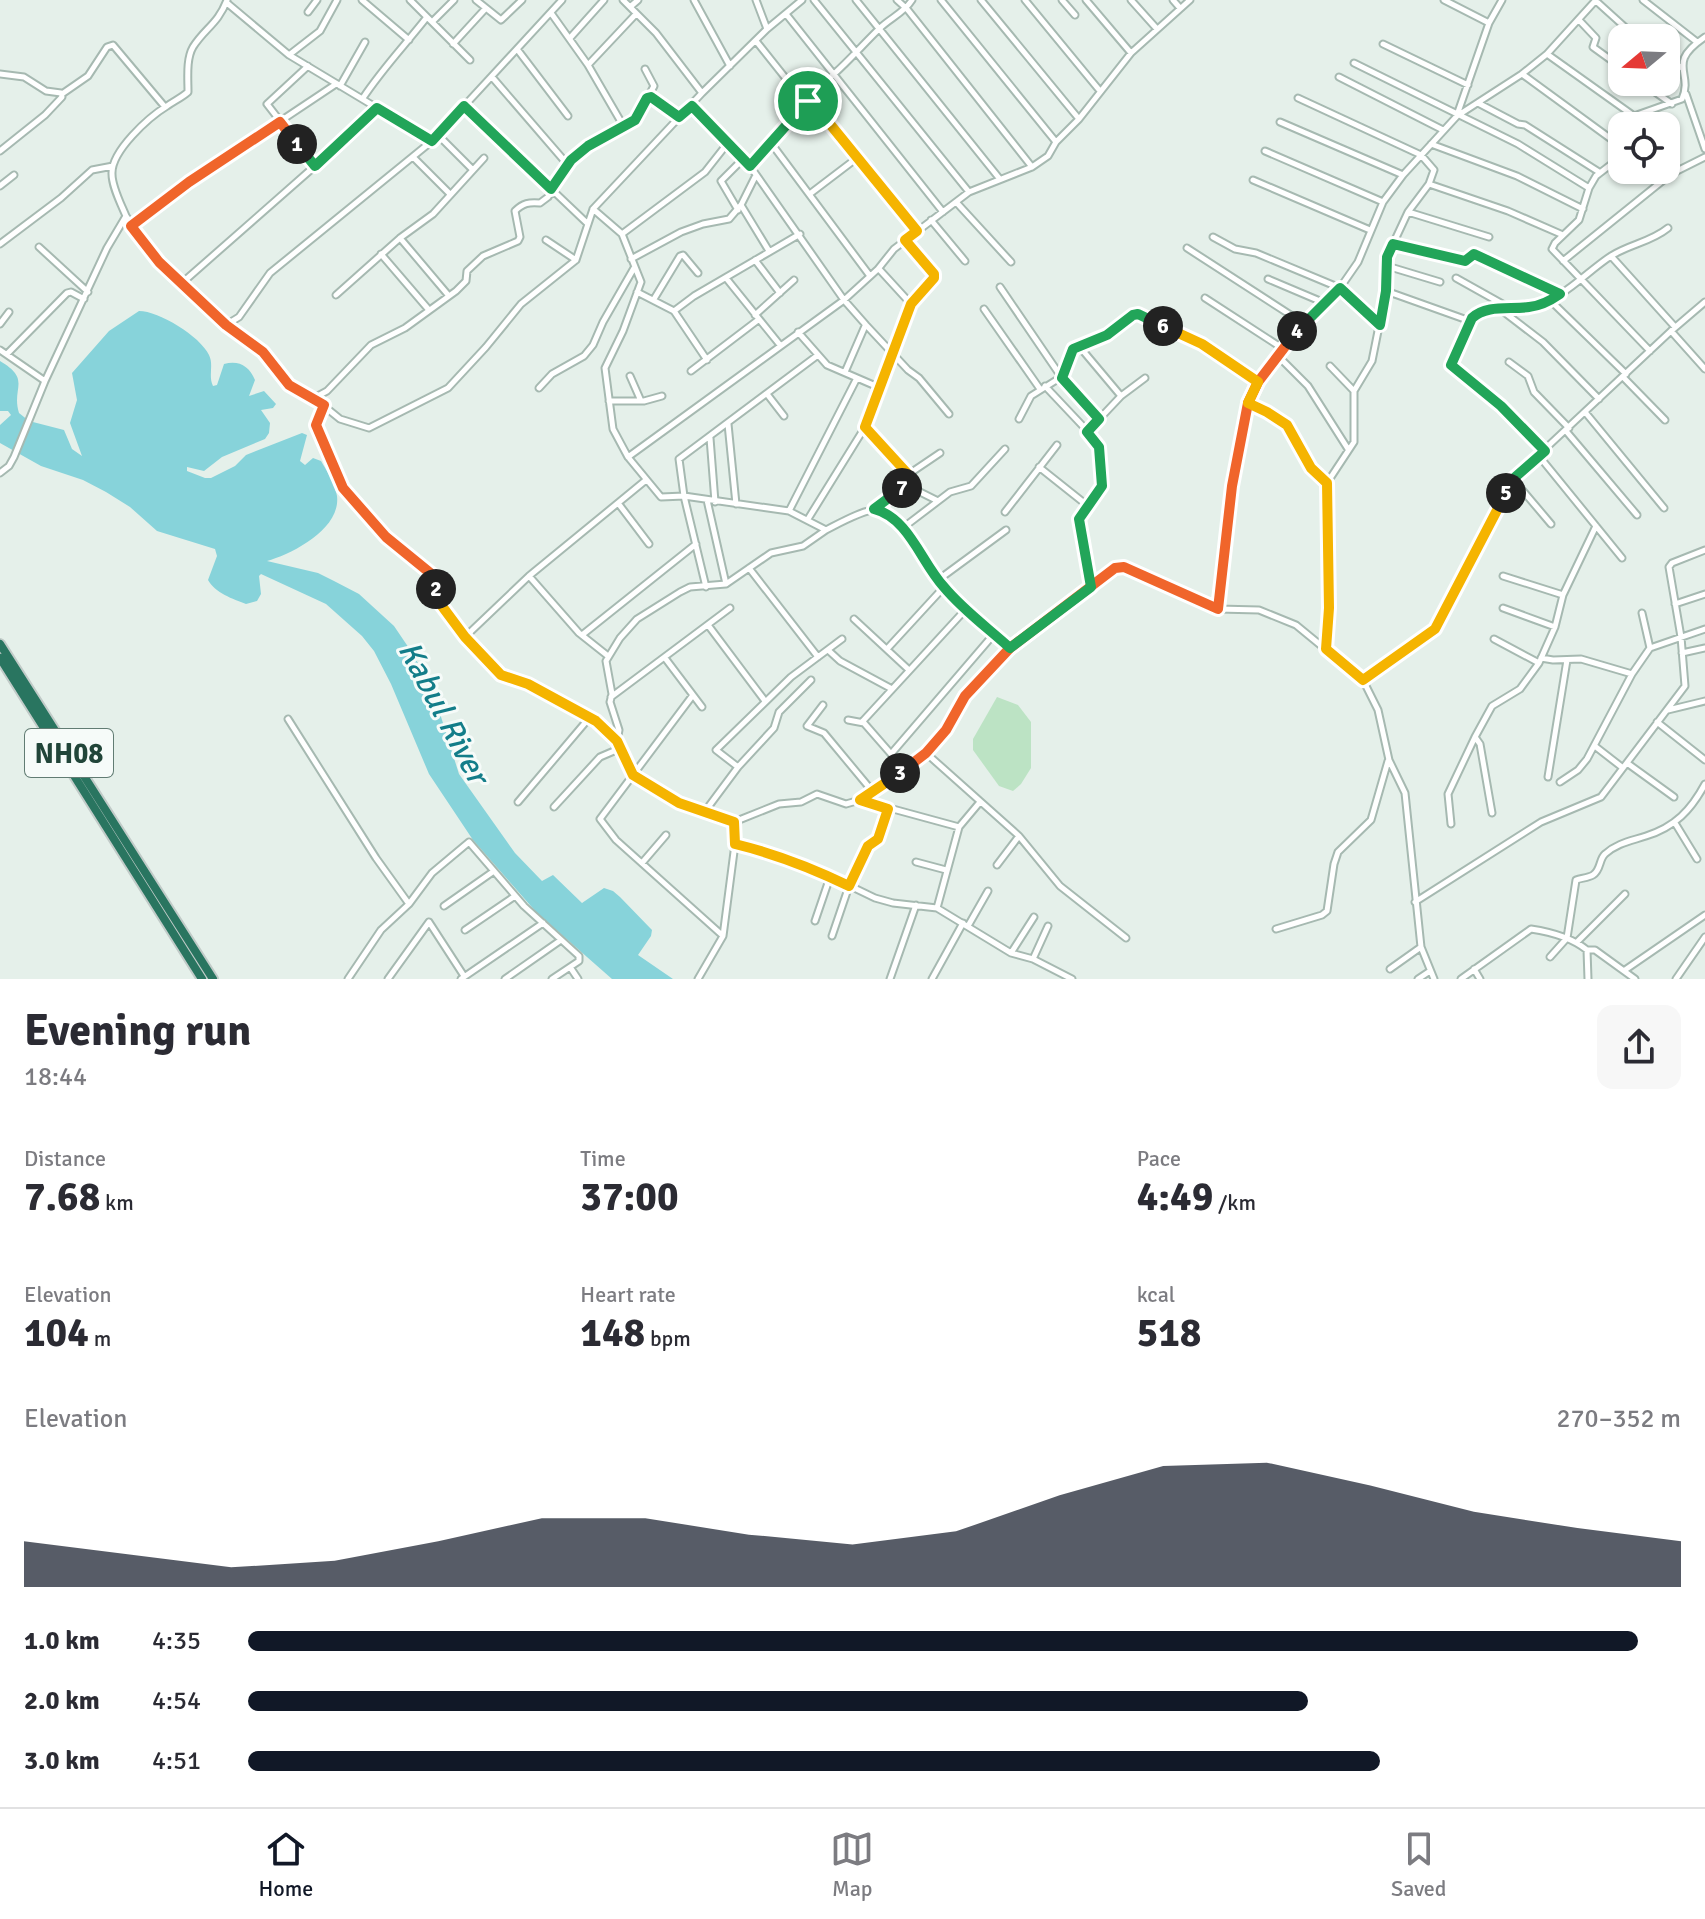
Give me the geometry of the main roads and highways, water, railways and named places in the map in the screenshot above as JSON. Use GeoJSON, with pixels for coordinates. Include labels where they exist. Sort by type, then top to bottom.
{"type":"FeatureCollection","features":[{"type":"Feature","properties":{"kind":"highway","name":"NH08"},"geometry":{"type":"LineString","coordinates":[[0,644],[142,877],[185,944],[213,979]]}},
{"type":"Feature","properties":{"kind":"highway","name":"NH08"},"geometry":{"type":"LineString","coordinates":[[0,658],[87,789]]}},
{"type":"Feature","properties":{"kind":"highway","name":"NH08"},"geometry":{"type":"LineString","coordinates":[[185,944],[202,979]]}},
{"type":"Feature","properties":{"kind":"water"},"geometry":{"type":"Polygon","coordinates":[[[139,311],[168,320],[197,340],[209,355],[213,386],[217,385],[224,364],[239,364],[250,371],[255,380],[249,396],[264,391],[276,404],[273,408],[261,410],[270,423],[265,439],[222,457],[204,471],[187,467],[187,471],[211,478],[235,466],[246,455],[302,433],[307,435],[300,461],[305,465],[313,458],[321,461],[336,491],[336,508],[331,519],[313,538],[289,553],[267,561],[318,573],[334,581],[359,594],[394,626],[415,657],[437,704],[459,774],[515,853],[542,881],[553,875],[582,903],[604,888],[613,891],[652,930],[638,955],[673,979],[612,979],[537,913],[473,840],[429,774],[374,651],[326,604],[261,574],[261,594],[257,601],[246,604],[225,595],[208,580],[217,556],[215,549],[157,531],[130,507],[106,492],[83,480],[41,466],[0,443],[0,425],[11,415],[8,411],[0,411],[0,361],[18,379],[19,413],[29,421],[64,430],[72,449],[82,456],[70,423],[77,400],[72,373],[109,331],[139,311]]]}},
{"type":"Feature","properties":{"kind":"water label","name":"Kabul River"},"geometry":{"type":"Point","coordinates":[444,712]}}]}
